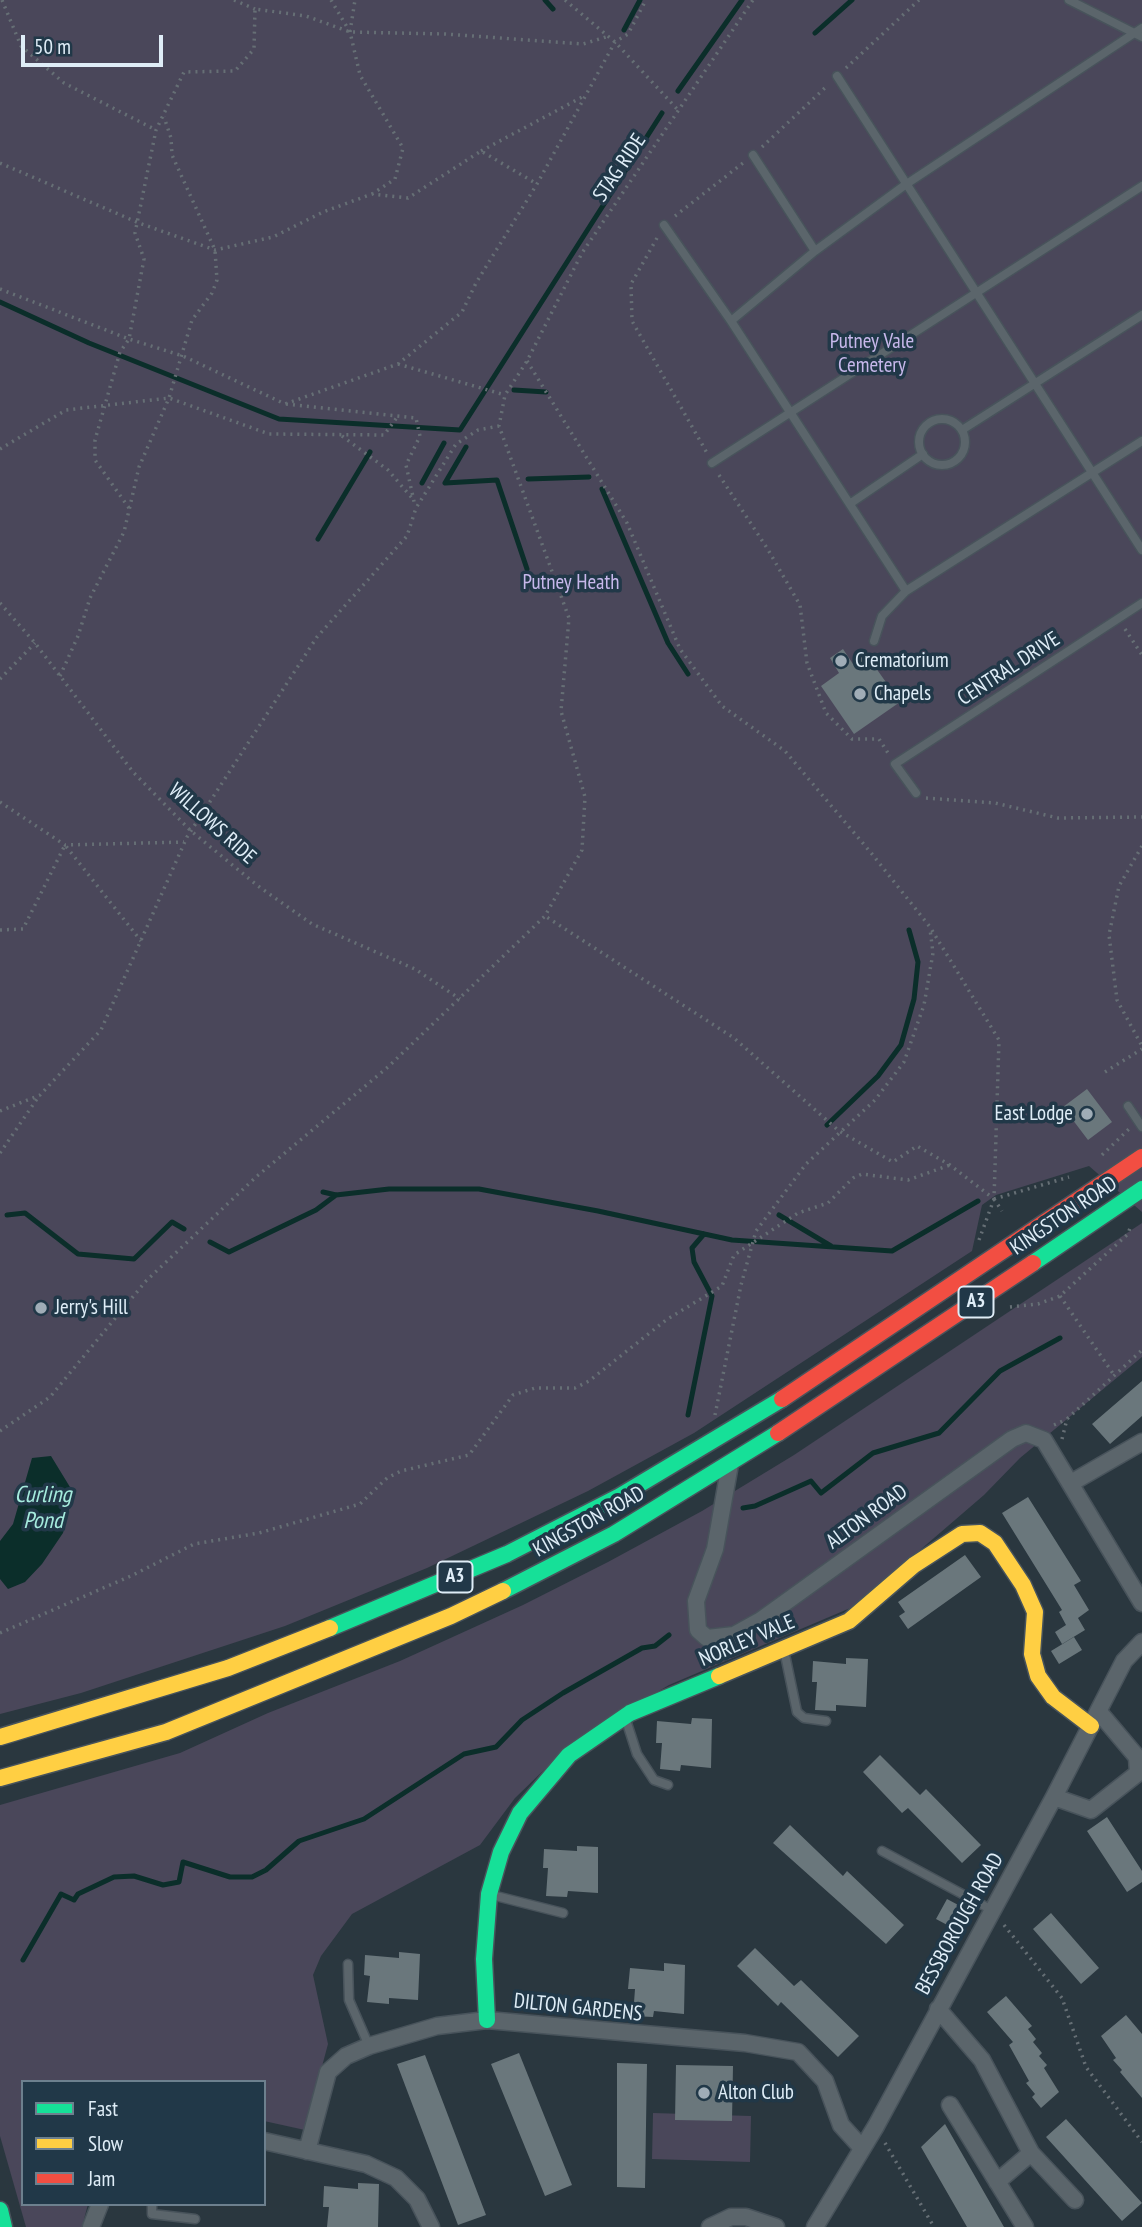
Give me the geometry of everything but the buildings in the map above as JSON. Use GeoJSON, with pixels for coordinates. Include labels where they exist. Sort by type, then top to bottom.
{"type":"FeatureCollection","features":[{"type":"Feature","properties":{"kind":"main road","name":"KINGSTON ROAD"},"geometry":{"type":"LineString","coordinates":[[0,1737],[228,1668],[394,1603],[541,1536],[631,1490],[754,1418],[1142,1157]]}},
{"type":"Feature","properties":{"kind":"main road","name":"KINGSTON ROAD"},"geometry":{"type":"LineString","coordinates":[[0,1778],[166,1731],[451,1616],[614,1534],[810,1414],[1142,1189]]}},
{"type":"Feature","properties":{"kind":"main road","name":"NORLEY VALE"},"geometry":{"type":"LineString","coordinates":[[487,2020],[484,1959],[489,1894],[501,1852],[520,1813],[569,1755],[625,1717],[849,1621],[914,1565],[962,1534],[980,1533],[995,1543],[1023,1585],[1035,1612],[1032,1654],[1038,1676],[1053,1698],[1095,1719]]}},
{"type":"Feature","properties":{"kind":"main road"},"geometry":{"type":"LineString","coordinates":[[0,2210],[5,2227]]}},
{"type":"Feature","properties":{"kind":"street","name":"ALTON ROAD"},"geometry":{"type":"LineString","coordinates":[[730,1465],[715,1549],[701,1584],[695,1616],[698,1630],[707,1637],[716,1639],[734,1635],[761,1620],[1012,1439],[1026,1433],[1035,1434],[1044,1440],[1142,1603]]}},
{"type":"Feature","properties":{"kind":"street"},"geometry":{"type":"LineString","coordinates":[[1071,1483],[1142,1442]]}},
{"type":"Feature","properties":{"kind":"street","name":"BESSBOROUGH ROAD"},"geometry":{"type":"LineString","coordinates":[[815,2227],[876,2126],[1054,1797],[1124,1661],[1142,1642]]}},
{"type":"Feature","properties":{"kind":"street"},"geometry":{"type":"LineString","coordinates":[[1054,1797],[1091,1810],[1138,1773],[1138,1757],[1095,1719]]}},
{"type":"Feature","properties":{"kind":"street"},"geometry":{"type":"LineString","coordinates":[[938,2009],[982,2060],[1031,2153],[1075,2200]]}},
{"type":"Feature","properties":{"kind":"street","name":"DILTON GARDENS"},"geometry":{"type":"LineString","coordinates":[[307,2151],[328,2072],[346,2056],[369,2046],[437,2026],[487,2020],[745,2043],[798,2052],[825,2081],[841,2124],[862,2148]]}},
{"type":"Feature","properties":{"kind":"street"},"geometry":{"type":"LineString","coordinates":[[950,2105],[1026,2227]]}},
{"type":"Feature","properties":{"kind":"street"},"geometry":{"type":"LineString","coordinates":[[266,2141],[366,2164],[396,2178],[417,2199],[431,2227]]}},
{"type":"Feature","properties":{"kind":"street"},"geometry":{"type":"LineString","coordinates":[[998,2182],[1031,2153]]}},
{"type":"Feature","properties":{"kind":"street"},"geometry":{"type":"LineString","coordinates":[[91,2227],[99,2206]]}},
{"type":"Feature","properties":{"kind":"street"},"geometry":{"type":"LineString","coordinates":[[710,2227],[731,2217],[746,2217],[776,2227]]}},
{"type":"Feature","properties":{"kind":"lane"},"geometry":{"type":"LineString","coordinates":[[1069,0],[1140,33]]}},
{"type":"Feature","properties":{"kind":"lane"},"geometry":{"type":"LineString","coordinates":[[731,321],[815,251],[905,185],[1140,33]]}},
{"type":"Feature","properties":{"kind":"lane"},"geometry":{"type":"LineString","coordinates":[[837,76],[1142,550]]}},
{"type":"Feature","properties":{"kind":"lane"},"geometry":{"type":"LineString","coordinates":[[753,155],[815,251]]}},
{"type":"Feature","properties":{"kind":"lane"},"geometry":{"type":"LineString","coordinates":[[712,463],[1142,186]]}},
{"type":"Feature","properties":{"kind":"lane"},"geometry":{"type":"LineString","coordinates":[[664,225],[731,321],[906,591]]}},
{"type":"Feature","properties":{"kind":"lane"},"geometry":{"type":"LineString","coordinates":[[962,430],[1142,315]]}},
{"type":"Feature","properties":{"kind":"lane"},"geometry":{"type":"LineString","coordinates":[[948,420],[962,430],[964,449],[956,460],[935,464],[923,454],[919,439],[933,421],[948,420]]}},
{"type":"Feature","properties":{"kind":"lane"},"geometry":{"type":"LineString","coordinates":[[874,640],[882,616],[906,591],[1142,441]]}},
{"type":"Feature","properties":{"kind":"lane"},"geometry":{"type":"LineString","coordinates":[[851,503],[923,454]]}},
{"type":"Feature","properties":{"kind":"lane","name":"CENTRAL DRIVE"},"geometry":{"type":"LineString","coordinates":[[918,795],[895,764],[1142,603]]}},
{"type":"Feature","properties":{"kind":"lane"},"geometry":{"type":"LineString","coordinates":[[1128,1106],[1142,1127]]}},
{"type":"Feature","properties":{"kind":"lane"},"geometry":{"type":"LineString","coordinates":[[784,1647],[797,1712],[804,1718],[826,1721]]}},
{"type":"Feature","properties":{"kind":"lane"},"geometry":{"type":"LineString","coordinates":[[625,1717],[642,1763],[654,1780],[668,1785]]}},
{"type":"Feature","properties":{"kind":"lane"},"geometry":{"type":"LineString","coordinates":[[882,1851],[992,1910]]}},
{"type":"Feature","properties":{"kind":"lane"},"geometry":{"type":"LineString","coordinates":[[489,1894],[563,1913]]}},
{"type":"Feature","properties":{"kind":"lane"},"geometry":{"type":"LineString","coordinates":[[348,1964],[349,2000],[369,2046]]}},
{"type":"Feature","properties":{"kind":"lane"},"geometry":{"type":"LineString","coordinates":[[152,2206],[152,2214],[195,2219]]}},
{"type":"Feature","properties":{"kind":"path"},"geometry":{"type":"LineString","coordinates":[[2,0],[21,46],[56,75],[156,130]]}},
{"type":"Feature","properties":{"kind":"path"},"geometry":{"type":"LineString","coordinates":[[234,0],[255,9],[306,16],[350,32],[445,34],[583,44],[606,37]]}},
{"type":"Feature","properties":{"kind":"path"},"geometry":{"type":"LineString","coordinates":[[0,163],[139,223],[215,250],[274,237],[323,212],[372,194],[396,179],[403,148],[360,75],[350,32],[331,0]]}},
{"type":"Feature","properties":{"kind":"path"},"geometry":{"type":"LineString","coordinates":[[350,32],[355,0]]}},
{"type":"Feature","properties":{"kind":"path"},"geometry":{"type":"LineString","coordinates":[[565,0],[615,42],[678,110]]}},
{"type":"Feature","properties":{"kind":"path"},"geometry":{"type":"LineString","coordinates":[[285,404],[398,363],[462,312],[476,283],[537,184],[615,42],[628,34],[646,0]]}},
{"type":"Feature","properties":{"kind":"path","name":"STAG RIDE"},"geometry":{"type":"LineString","coordinates":[[505,395],[527,361],[582,253],[754,0]]}},
{"type":"Feature","properties":{"kind":"path"},"geometry":{"type":"LineString","coordinates":[[129,508],[95,460],[94,440],[106,407],[120,352],[129,339],[144,260],[135,233],[156,130],[184,72],[235,71],[254,49],[255,9]]}},
{"type":"Feature","properties":{"kind":"path"},"geometry":{"type":"LineString","coordinates":[[372,194],[408,198],[481,151],[587,94]]}},
{"type":"Feature","properties":{"kind":"path"},"geometry":{"type":"LineString","coordinates":[[60,676],[78,636],[90,598],[124,532],[139,467],[174,385],[192,320],[212,293],[217,280],[215,250],[172,155],[171,138],[163,115]]}},
{"type":"Feature","properties":{"kind":"path"},"geometry":{"type":"LineString","coordinates":[[481,151],[537,184]]}},
{"type":"Feature","properties":{"kind":"path"},"geometry":{"type":"LineString","coordinates":[[0,289],[129,339],[183,356],[285,404],[416,418],[420,436],[406,465],[416,508]]}},
{"type":"Feature","properties":{"kind":"path"},"geometry":{"type":"LineString","coordinates":[[527,361],[627,523],[680,649],[722,706],[785,751],[930,927],[999,1040],[993,1199],[978,1243]]}},
{"type":"Feature","properties":{"kind":"path"},"geometry":{"type":"LineString","coordinates":[[0,1432],[50,1397],[146,1281],[257,1177],[388,1067],[545,916],[582,850],[585,797],[561,711],[569,618],[499,426],[505,395],[398,363]]}},
{"type":"Feature","properties":{"kind":"path"},"geometry":{"type":"LineString","coordinates":[[0,449],[66,410],[169,398],[269,435],[384,435],[398,416]]}},
{"type":"Feature","properties":{"kind":"path"},"geometry":{"type":"LineString","coordinates":[[0,1153],[40,1095],[101,1030],[191,831],[317,637],[407,536],[416,508],[456,444],[478,430],[499,426]]}},
{"type":"Feature","properties":{"kind":"path"},"geometry":{"type":"LineString","coordinates":[[340,435],[388,470],[414,499]]}},
{"type":"Feature","properties":{"kind":"path","name":"WILLOWS RIDE"},"geometry":{"type":"LineString","coordinates":[[0,603],[35,643],[133,772],[191,831],[258,886],[312,924],[415,969],[460,999]]}},
{"type":"Feature","properties":{"kind":"path"},"geometry":{"type":"LineString","coordinates":[[1118,618],[1142,655]]}},
{"type":"Feature","properties":{"kind":"path"},"geometry":{"type":"LineString","coordinates":[[0,679],[35,643]]}},
{"type":"Feature","properties":{"kind":"path"},"geometry":{"type":"LineString","coordinates":[[918,795],[995,803],[1058,818],[1142,817]]}},
{"type":"Feature","properties":{"kind":"path"},"geometry":{"type":"LineString","coordinates":[[0,802],[65,845],[141,941]]}},
{"type":"Feature","properties":{"kind":"path"},"geometry":{"type":"LineString","coordinates":[[65,845],[185,842]]}},
{"type":"Feature","properties":{"kind":"path"},"geometry":{"type":"LineString","coordinates":[[0,930],[23,929],[65,845]]}},
{"type":"Feature","properties":{"kind":"path"},"geometry":{"type":"LineString","coordinates":[[1105,1072],[1142,1047],[1117,1000],[1109,935],[1119,886],[1142,846]]}},
{"type":"Feature","properties":{"kind":"path"},"geometry":{"type":"LineString","coordinates":[[545,916],[734,1038],[839,1130],[893,1162],[917,1146],[950,1165],[993,1199],[1002,1211]]}},
{"type":"Feature","properties":{"kind":"path"},"geometry":{"type":"LineString","coordinates":[[726,1416],[714,1423],[751,1243],[774,1205],[806,1164],[839,1130],[875,1100],[904,1062],[924,1005],[933,953],[930,927]]}},
{"type":"Feature","properties":{"kind":"path"},"geometry":{"type":"LineString","coordinates":[[0,1111],[40,1095]]}},
{"type":"Feature","properties":{"kind":"path"},"geometry":{"type":"LineString","coordinates":[[1094,1163],[1115,1140],[1131,1128]]}},
{"type":"Feature","properties":{"kind":"path"},"geometry":{"type":"LineString","coordinates":[[0,1633],[133,1576],[194,1544],[259,1533],[360,1504],[387,1478],[401,1471],[469,1455],[513,1395],[535,1388],[575,1388],[589,1381],[666,1320],[722,1286],[734,1255],[798,1213],[828,1203],[862,1174],[908,1180],[950,1165]]}},
{"type":"Feature","properties":{"kind":"path"},"geometry":{"type":"LineString","coordinates":[[993,1199],[1078,1174]]}},
{"type":"Feature","properties":{"kind":"path"},"geometry":{"type":"LineString","coordinates":[[1003,1307],[1038,1304],[1060,1296],[1128,1234],[1131,1223]]}},
{"type":"Feature","properties":{"kind":"path"},"geometry":{"type":"LineString","coordinates":[[1060,1296],[1114,1375]]}},
{"type":"Feature","properties":{"kind":"path"},"geometry":{"type":"LineString","coordinates":[[1053,1455],[1060,1447],[1068,1419],[1142,1350]]}},
{"type":"Feature","properties":{"kind":"path"},"geometry":{"type":"LineString","coordinates":[[992,1910],[1062,1997],[1086,2067],[1142,2142]]}},
{"type":"Feature","properties":{"kind":"path"},"geometry":{"type":"LineString","coordinates":[[876,2126],[934,2227]]}},
{"type":"Feature","properties":{"kind":"green space","name":"Putney Heath"},"geometry":{"type":"Polygon","coordinates":[[[0,0],[1142,0],[1142,1212],[1089,1166],[996,1195],[982,1205],[972,1251],[694,1433],[588,1491],[427,1568],[285,1626],[81,1693],[0,1714],[0,0]]]}},
{"type":"Feature","properties":{"kind":"green space"},"geometry":{"type":"Polygon","coordinates":[[[1142,1223],[1142,1357],[1020,1458],[984,1495],[855,1606],[669,1685],[574,1741],[515,1798],[480,1845],[352,1914],[321,1956],[313,1975],[328,2044],[305,2130],[266,2121],[266,2080],[21,2080],[21,2206],[87,2206],[82,2227],[26,2227],[0,2136],[0,1805],[180,1753],[268,1713],[400,1661],[523,1605],[608,1562],[702,1511],[794,1455],[1142,1223]]]}},
{"type":"Feature","properties":{"kind":"green space"},"geometry":{"type":"Polygon","coordinates":[[[653,2113],[751,2116],[750,2162],[652,2159],[653,2113]]]}},
{"type":"Feature","properties":{"kind":"water","name":"Curling Pond"},"geometry":{"type":"Polygon","coordinates":[[[51,1456],[73,1492],[63,1533],[42,1564],[25,1582],[8,1589],[0,1579],[0,1541],[13,1524],[32,1458],[51,1456]]]}},
{"type":"Feature","properties":{"kind":"waterway"},"geometry":{"type":"LineString","coordinates":[[545,0],[553,9]]}},
{"type":"Feature","properties":{"kind":"waterway"},"geometry":{"type":"LineString","coordinates":[[624,30],[640,0]]}},
{"type":"Feature","properties":{"kind":"waterway"},"geometry":{"type":"LineString","coordinates":[[678,91],[742,0]]}},
{"type":"Feature","properties":{"kind":"waterway"},"geometry":{"type":"LineString","coordinates":[[815,33],[852,0]]}},
{"type":"Feature","properties":{"kind":"waterway"},"geometry":{"type":"LineString","coordinates":[[0,302],[89,343],[279,419],[460,430],[662,113]]}},
{"type":"Feature","properties":{"kind":"waterway"},"geometry":{"type":"LineString","coordinates":[[514,390],[546,392]]}},
{"type":"Feature","properties":{"kind":"waterway"},"geometry":{"type":"LineString","coordinates":[[422,483],[444,443]]}},
{"type":"Feature","properties":{"kind":"waterway"},"geometry":{"type":"LineString","coordinates":[[466,447],[445,483],[497,480],[527,569]]}},
{"type":"Feature","properties":{"kind":"waterway"},"geometry":{"type":"LineString","coordinates":[[318,539],[370,452]]}},
{"type":"Feature","properties":{"kind":"waterway"},"geometry":{"type":"LineString","coordinates":[[528,479],[589,477]]}},
{"type":"Feature","properties":{"kind":"waterway"},"geometry":{"type":"LineString","coordinates":[[602,489],[668,643],[688,674]]}},
{"type":"Feature","properties":{"kind":"waterway"},"geometry":{"type":"LineString","coordinates":[[827,1125],[878,1076],[901,1045],[914,999],[918,962],[909,930]]}},
{"type":"Feature","properties":{"kind":"waterway"},"geometry":{"type":"LineString","coordinates":[[323,1192],[336,1195],[389,1189],[479,1189],[732,1240],[892,1251],[978,1201]]}},
{"type":"Feature","properties":{"kind":"waterway"},"geometry":{"type":"LineString","coordinates":[[210,1242],[229,1252],[316,1210],[336,1195]]}},
{"type":"Feature","properties":{"kind":"waterway"},"geometry":{"type":"LineString","coordinates":[[7,1215],[25,1213],[78,1254],[134,1259],[172,1222],[184,1229]]}},
{"type":"Feature","properties":{"kind":"waterway"},"geometry":{"type":"LineString","coordinates":[[779,1215],[831,1246]]}},
{"type":"Feature","properties":{"kind":"waterway"},"geometry":{"type":"LineString","coordinates":[[688,1415],[712,1296],[694,1262],[692,1248],[704,1234]]}},
{"type":"Feature","properties":{"kind":"waterway"},"geometry":{"type":"LineString","coordinates":[[743,1508],[755,1506],[811,1481],[821,1493],[873,1453],[939,1433],[1000,1371],[1060,1338]]}},
{"type":"Feature","properties":{"kind":"waterway"},"geometry":{"type":"LineString","coordinates":[[23,1960],[61,1894],[74,1900],[78,1894],[114,1877],[134,1876],[163,1885],[179,1882],[183,1862],[230,1877],[252,1877],[266,1870],[299,1841],[364,1819],[464,1754],[496,1747],[522,1720],[563,1693],[642,1648],[655,1646],[669,1635]]}},
{"type":"Feature","properties":{"kind":"traffic: fast"},"geometry":{"type":"LineString","coordinates":[[1033,1263],[1142,1189]]}},
{"type":"Feature","properties":{"kind":"traffic: fast"},"geometry":{"type":"LineString","coordinates":[[330,1628],[507,1554],[620,1496],[782,1399]]}},
{"type":"Feature","properties":{"kind":"traffic: fast"},"geometry":{"type":"LineString","coordinates":[[503,1591],[614,1534],[778,1433]]}},
{"type":"Feature","properties":{"kind":"traffic: fast"},"geometry":{"type":"LineString","coordinates":[[487,2020],[484,1959],[489,1894],[501,1852],[520,1813],[569,1755],[630,1713],[719,1676]]}},
{"type":"Feature","properties":{"kind":"traffic: fast"},"geometry":{"type":"LineString","coordinates":[[0,2210],[4,2227]]}},
{"type":"Feature","properties":{"kind":"traffic: slow"},"geometry":{"type":"LineString","coordinates":[[719,1676],[849,1621],[914,1565],[962,1534],[980,1533],[995,1543],[1023,1585],[1035,1612],[1032,1654],[1038,1676],[1053,1697],[1091,1726]]}},
{"type":"Feature","properties":{"kind":"traffic: slow"},"geometry":{"type":"LineString","coordinates":[[0,1778],[166,1732],[451,1616],[503,1591]]}},
{"type":"Feature","properties":{"kind":"traffic: slow"},"geometry":{"type":"LineString","coordinates":[[0,1737],[228,1668],[330,1628]]}},
{"type":"Feature","properties":{"kind":"traffic: jam"},"geometry":{"type":"LineString","coordinates":[[782,1399],[1142,1157]]}},
{"type":"Feature","properties":{"kind":"traffic: jam"},"geometry":{"type":"LineString","coordinates":[[778,1433],[1033,1263]]}},
{"type":"Feature","properties":{"kind":"place","name":"Crematorium"},"geometry":{"type":"Point","coordinates":[841,661]}},
{"type":"Feature","properties":{"kind":"place","name":"Chapels"},"geometry":{"type":"Point","coordinates":[860,694]}},
{"type":"Feature","properties":{"kind":"place","name":"East Lodge"},"geometry":{"type":"Point","coordinates":[1087,1114]}},
{"type":"Feature","properties":{"kind":"place","name":"Jerry's Hill"},"geometry":{"type":"Point","coordinates":[41,1308]}},
{"type":"Feature","properties":{"kind":"place","name":"Alton Club"},"geometry":{"type":"Point","coordinates":[704,2093]}},
{"type":"Feature","properties":{"kind":"park label","name":"Putney Vale Cemetery"},"geometry":{"type":"Point","coordinates":[872,354]}}]}
